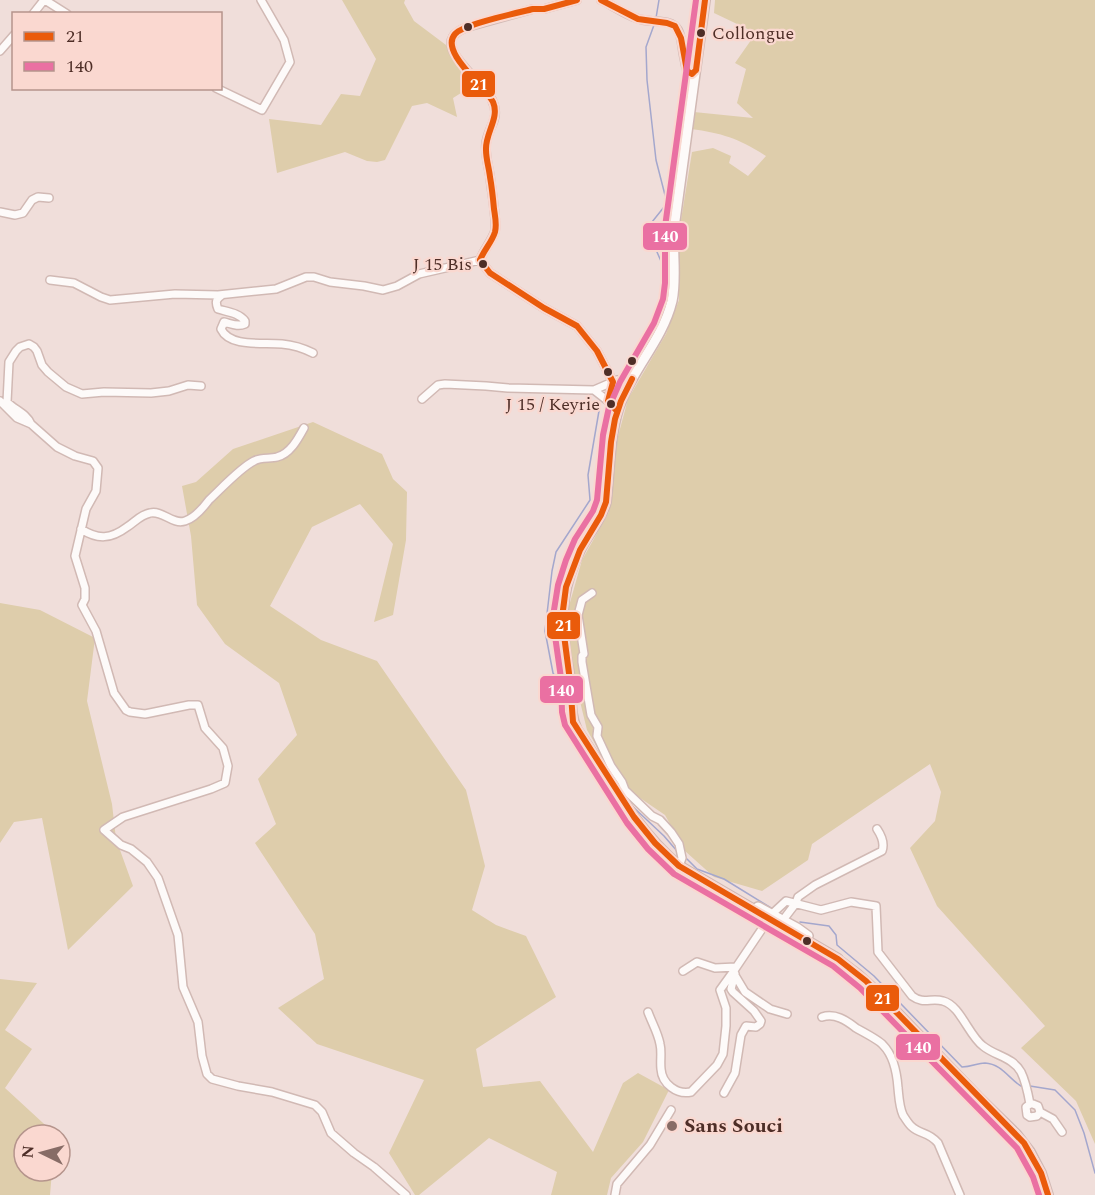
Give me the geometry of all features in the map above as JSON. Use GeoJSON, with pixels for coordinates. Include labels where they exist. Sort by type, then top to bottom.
{"type":"FeatureCollection","features":[{"type":"Feature","properties":{"kind":"main road"},"geometry":{"type":"LineString","coordinates":[[705,0],[692,68],[693,91],[672,243],[674,290],[672,300],[655,343],[622,397],[614,428],[604,512],[580,549],[566,585],[562,610],[564,648],[570,680],[571,714],[573,722],[621,793],[634,819],[679,866],[705,882],[772,914],[838,959]]}},
{"type":"Feature","properties":{"kind":"main road"},"geometry":{"type":"LineString","coordinates":[[772,914],[785,918],[877,992],[1016,1134],[1030,1152],[1041,1173],[1048,1195]]}},
{"type":"Feature","properties":{"kind":"street"},"geometry":{"type":"LineString","coordinates":[[35,12],[45,0],[65,12]]}},
{"type":"Feature","properties":{"kind":"street"},"geometry":{"type":"LineString","coordinates":[[220,90],[262,110],[290,63],[284,40],[261,0]]}},
{"type":"Feature","properties":{"kind":"street"},"geometry":{"type":"LineString","coordinates":[[480,260],[494,233],[496,221],[486,143],[488,133],[495,121],[496,112],[492,98],[452,52],[452,39],[460,29],[533,9],[544,9],[577,0]]}},
{"type":"Feature","properties":{"kind":"street"},"geometry":{"type":"LineString","coordinates":[[602,0],[630,17],[675,26],[684,56],[692,68]]}},
{"type":"Feature","properties":{"kind":"street"},"geometry":{"type":"LineString","coordinates":[[0,51],[12,37]]}},
{"type":"Feature","properties":{"kind":"street"},"geometry":{"type":"LineString","coordinates":[[0,212],[15,215],[23,213],[32,200],[38,197],[49,198]]}},
{"type":"Feature","properties":{"kind":"street"},"geometry":{"type":"LineString","coordinates":[[50,280],[74,283],[110,300],[174,294],[222,295],[276,289],[306,277],[383,290],[397,286],[418,274],[480,260]]}},
{"type":"Feature","properties":{"kind":"street"},"geometry":{"type":"LineString","coordinates":[[480,260],[490,273],[577,326],[597,351],[613,382],[608,401]]}},
{"type":"Feature","properties":{"kind":"street"},"geometry":{"type":"LineString","coordinates":[[222,295],[216,301],[218,309],[237,315],[245,321],[242,325],[224,322],[221,329],[229,339],[239,342],[301,347],[313,352]]}},
{"type":"Feature","properties":{"kind":"street"},"geometry":{"type":"LineString","coordinates":[[31,424],[29,417],[7,402],[9,362],[15,351],[26,344],[34,346],[42,365],[57,381],[82,394],[151,393],[169,391],[188,385],[201,386]]}},
{"type":"Feature","properties":{"kind":"street"},"geometry":{"type":"LineString","coordinates":[[422,399],[438,385],[445,384],[594,390],[617,380],[632,380]]}},
{"type":"Feature","properties":{"kind":"street"},"geometry":{"type":"LineString","coordinates":[[594,390],[617,412]]}},
{"type":"Feature","properties":{"kind":"street"},"geometry":{"type":"LineString","coordinates":[[0,401],[18,418],[31,424],[57,447],[75,456],[93,461],[98,468],[96,491],[86,509],[75,556],[85,588],[85,599],[82,605],[96,631],[114,693],[130,712],[145,714],[198,705],[205,728],[223,748],[228,766],[225,783],[123,817],[104,830],[121,845],[131,849],[147,862],[158,878],[178,935],[183,987],[198,1022],[202,1056],[207,1074],[212,1079],[272,1092],[315,1105],[322,1112],[331,1132],[406,1195]]}},
{"type":"Feature","properties":{"kind":"street"},"geometry":{"type":"LineString","coordinates":[[81,529],[90,535],[106,537],[127,527],[139,517],[154,512],[184,522],[202,509],[237,474],[255,460],[286,453],[304,428]]}},
{"type":"Feature","properties":{"kind":"street"},"geometry":{"type":"LineString","coordinates":[[592,593],[582,600],[578,615],[584,654],[582,662],[591,715],[598,727],[597,736],[622,783],[621,793],[660,820],[679,844],[682,858],[679,866]]}},
{"type":"Feature","properties":{"kind":"street"},"geometry":{"type":"LineString","coordinates":[[785,918],[798,897],[815,885],[882,851],[883,842],[877,829]]}},
{"type":"Feature","properties":{"kind":"street"},"geometry":{"type":"LineString","coordinates":[[648,1012],[660,1043],[662,1076],[677,1091],[691,1092],[717,1065],[723,1054],[726,1008],[720,990],[772,914],[786,901],[821,910],[851,902],[876,906],[878,952],[912,996],[918,1001],[943,1001],[952,1006],[982,1046],[1009,1060],[1021,1071],[1030,1104]]}},
{"type":"Feature","properties":{"kind":"street"},"geometry":{"type":"LineString","coordinates":[[683,971],[697,962],[735,971]]}},
{"type":"Feature","properties":{"kind":"street"},"geometry":{"type":"LineString","coordinates":[[735,971],[745,993],[770,1009],[788,1014]]}},
{"type":"Feature","properties":{"kind":"street"},"geometry":{"type":"LineString","coordinates":[[724,1093],[735,1073],[743,1030],[746,1026],[756,1027],[761,1021],[731,989],[735,971]]}},
{"type":"Feature","properties":{"kind":"street"},"geometry":{"type":"LineString","coordinates":[[822,1017],[829,1015],[838,1017],[883,1044],[893,1063],[902,1112],[910,1126],[933,1136],[938,1143],[960,1195]]}},
{"type":"Feature","properties":{"kind":"street"},"geometry":{"type":"LineString","coordinates":[[1030,1104],[1026,1107],[1027,1115],[1034,1118],[1040,1112]]}},
{"type":"Feature","properties":{"kind":"street"},"geometry":{"type":"LineString","coordinates":[[1030,1104],[1038,1106],[1040,1112],[1053,1119],[1062,1132]]}},
{"type":"Feature","properties":{"kind":"street"},"geometry":{"type":"LineString","coordinates":[[615,1195],[617,1184],[650,1145],[671,1110]]}},
{"type":"Feature","properties":{"kind":"shaded area"},"geometry":{"type":"Polygon","coordinates":[[[342,0],[405,0],[404,3],[414,21],[446,45],[451,55],[477,83],[453,98],[457,117],[427,103],[412,106],[385,160],[367,161],[345,152],[277,173],[269,119],[321,125],[341,94],[360,96],[376,59],[342,0]]]}},
{"type":"Feature","properties":{"kind":"shaded area"},"geometry":{"type":"Polygon","coordinates":[[[715,0],[1095,0],[1095,1144],[1076,1101],[1021,1048],[1045,1026],[937,906],[910,848],[935,821],[941,792],[930,764],[812,844],[808,860],[762,891],[714,877],[685,851],[665,815],[618,783],[587,730],[573,673],[567,613],[582,560],[609,512],[613,455],[628,399],[666,334],[679,300],[677,245],[692,152],[713,148],[731,156],[729,163],[748,176],[766,156],[730,138],[691,129],[694,112],[753,118],[737,103],[746,69],[735,63],[756,33],[714,13],[715,0]]]}},
{"type":"Feature","properties":{"kind":"shaded area"},"geometry":{"type":"Polygon","coordinates":[[[313,422],[382,454],[393,479],[407,492],[406,540],[393,615],[374,622],[393,544],[360,504],[312,527],[270,606],[321,640],[377,661],[466,790],[485,866],[472,910],[496,925],[526,936],[556,997],[476,1049],[483,1087],[540,1081],[593,1152],[623,1083],[638,1073],[669,1090],[643,1142],[611,1178],[607,1195],[551,1195],[557,1172],[489,1138],[419,1195],[415,1195],[389,1153],[424,1080],[317,1044],[278,1008],[324,979],[315,934],[255,843],[276,824],[258,779],[297,735],[279,683],[225,644],[197,605],[191,536],[182,486],[196,482],[233,449],[313,422]]]}},
{"type":"Feature","properties":{"kind":"shaded area"},"geometry":{"type":"Polygon","coordinates":[[[0,603],[40,610],[95,638],[87,701],[112,804],[116,839],[133,886],[68,950],[42,818],[14,822],[0,843],[0,603]]]}},
{"type":"Feature","properties":{"kind":"shaded area"},"geometry":{"type":"Polygon","coordinates":[[[0,979],[37,983],[5,1030],[32,1049],[5,1088],[43,1123],[12,1123],[12,1183],[51,1183],[50,1195],[0,1195],[0,979]]]}},
{"type":"Feature","properties":{"kind":"waterway"},"geometry":{"type":"LineString","coordinates":[[656,18],[659,0]]}},
{"type":"Feature","properties":{"kind":"waterway"},"geometry":{"type":"LineString","coordinates":[[645,349],[645,342],[662,310],[664,287],[664,268],[650,236],[652,222],[664,207],[666,199],[656,160],[647,80],[646,47],[654,25]]}},
{"type":"Feature","properties":{"kind":"waterway"},"geometry":{"type":"LineString","coordinates":[[600,405],[588,475],[590,500],[556,552],[545,631],[553,673],[564,690],[562,711],[565,724],[604,780]]}},
{"type":"Feature","properties":{"kind":"waterway"},"geometry":{"type":"LineString","coordinates":[[631,805],[677,851]]}},
{"type":"Feature","properties":{"kind":"waterway"},"geometry":{"type":"LineString","coordinates":[[687,859],[697,869],[724,879],[771,908]]}},
{"type":"Feature","properties":{"kind":"waterway"},"geometry":{"type":"LineString","coordinates":[[800,922],[829,926],[836,935],[837,945],[874,976],[962,1067],[982,1063],[991,1064],[1001,1069],[1021,1086]]}},
{"type":"Feature","properties":{"kind":"waterway"},"geometry":{"type":"LineString","coordinates":[[1030,1086],[1055,1090],[1075,1110],[1095,1173]]}},
{"type":"Feature","properties":{"kind":"transit line","name":"21"},"geometry":{"type":"LineString","coordinates":[[480,260],[496,229],[486,157],[486,144],[494,120],[495,108],[488,95],[458,59],[453,50],[452,41],[460,30],[479,23],[577,0]]}},
{"type":"Feature","properties":{"kind":"transit line","name":"21"},"geometry":{"type":"LineString","coordinates":[[601,0],[638,19],[675,26],[681,38],[687,71],[692,74],[696,70]]}},
{"type":"Feature","properties":{"kind":"transit line","name":"140"},"geometry":{"type":"LineString","coordinates":[[696,0],[665,227],[663,299],[654,323],[620,382],[609,407],[603,435],[597,500],[593,511],[575,539],[558,585],[554,610],[555,636],[565,725],[627,823],[648,849],[674,874],[833,966],[860,988],[1017,1148],[1033,1177],[1039,1195]]}},
{"type":"Feature","properties":{"kind":"transit line","name":"21"},"geometry":{"type":"LineString","coordinates":[[696,70],[705,0]]}},
{"type":"Feature","properties":{"kind":"transit line","name":"21"},"geometry":{"type":"LineString","coordinates":[[480,260],[490,273],[577,326],[597,351],[613,382],[608,401],[616,410]]}},
{"type":"Feature","properties":{"kind":"transit line","name":"21"},"geometry":{"type":"LineString","coordinates":[[632,379],[615,419],[606,502],[580,550],[566,587],[563,610],[564,635],[573,722],[634,817],[655,843],[679,866],[838,959],[866,981],[1024,1143],[1041,1173],[1048,1195]]}},
{"type":"Feature","properties":{"kind":"place","name":"Collongue"},"geometry":{"type":"Point","coordinates":[701,33]}},
{"type":"Feature","properties":{"kind":"place","name":"J 15 Bis"},"geometry":{"type":"Point","coordinates":[483,264]}},
{"type":"Feature","properties":{"kind":"place","name":"J 15 / Keyrie"},"geometry":{"type":"Point","coordinates":[611,404]}},
{"type":"Feature","properties":{"kind":"place","name":"Sans Souci"},"geometry":{"type":"Point","coordinates":[672,1126]}}]}
